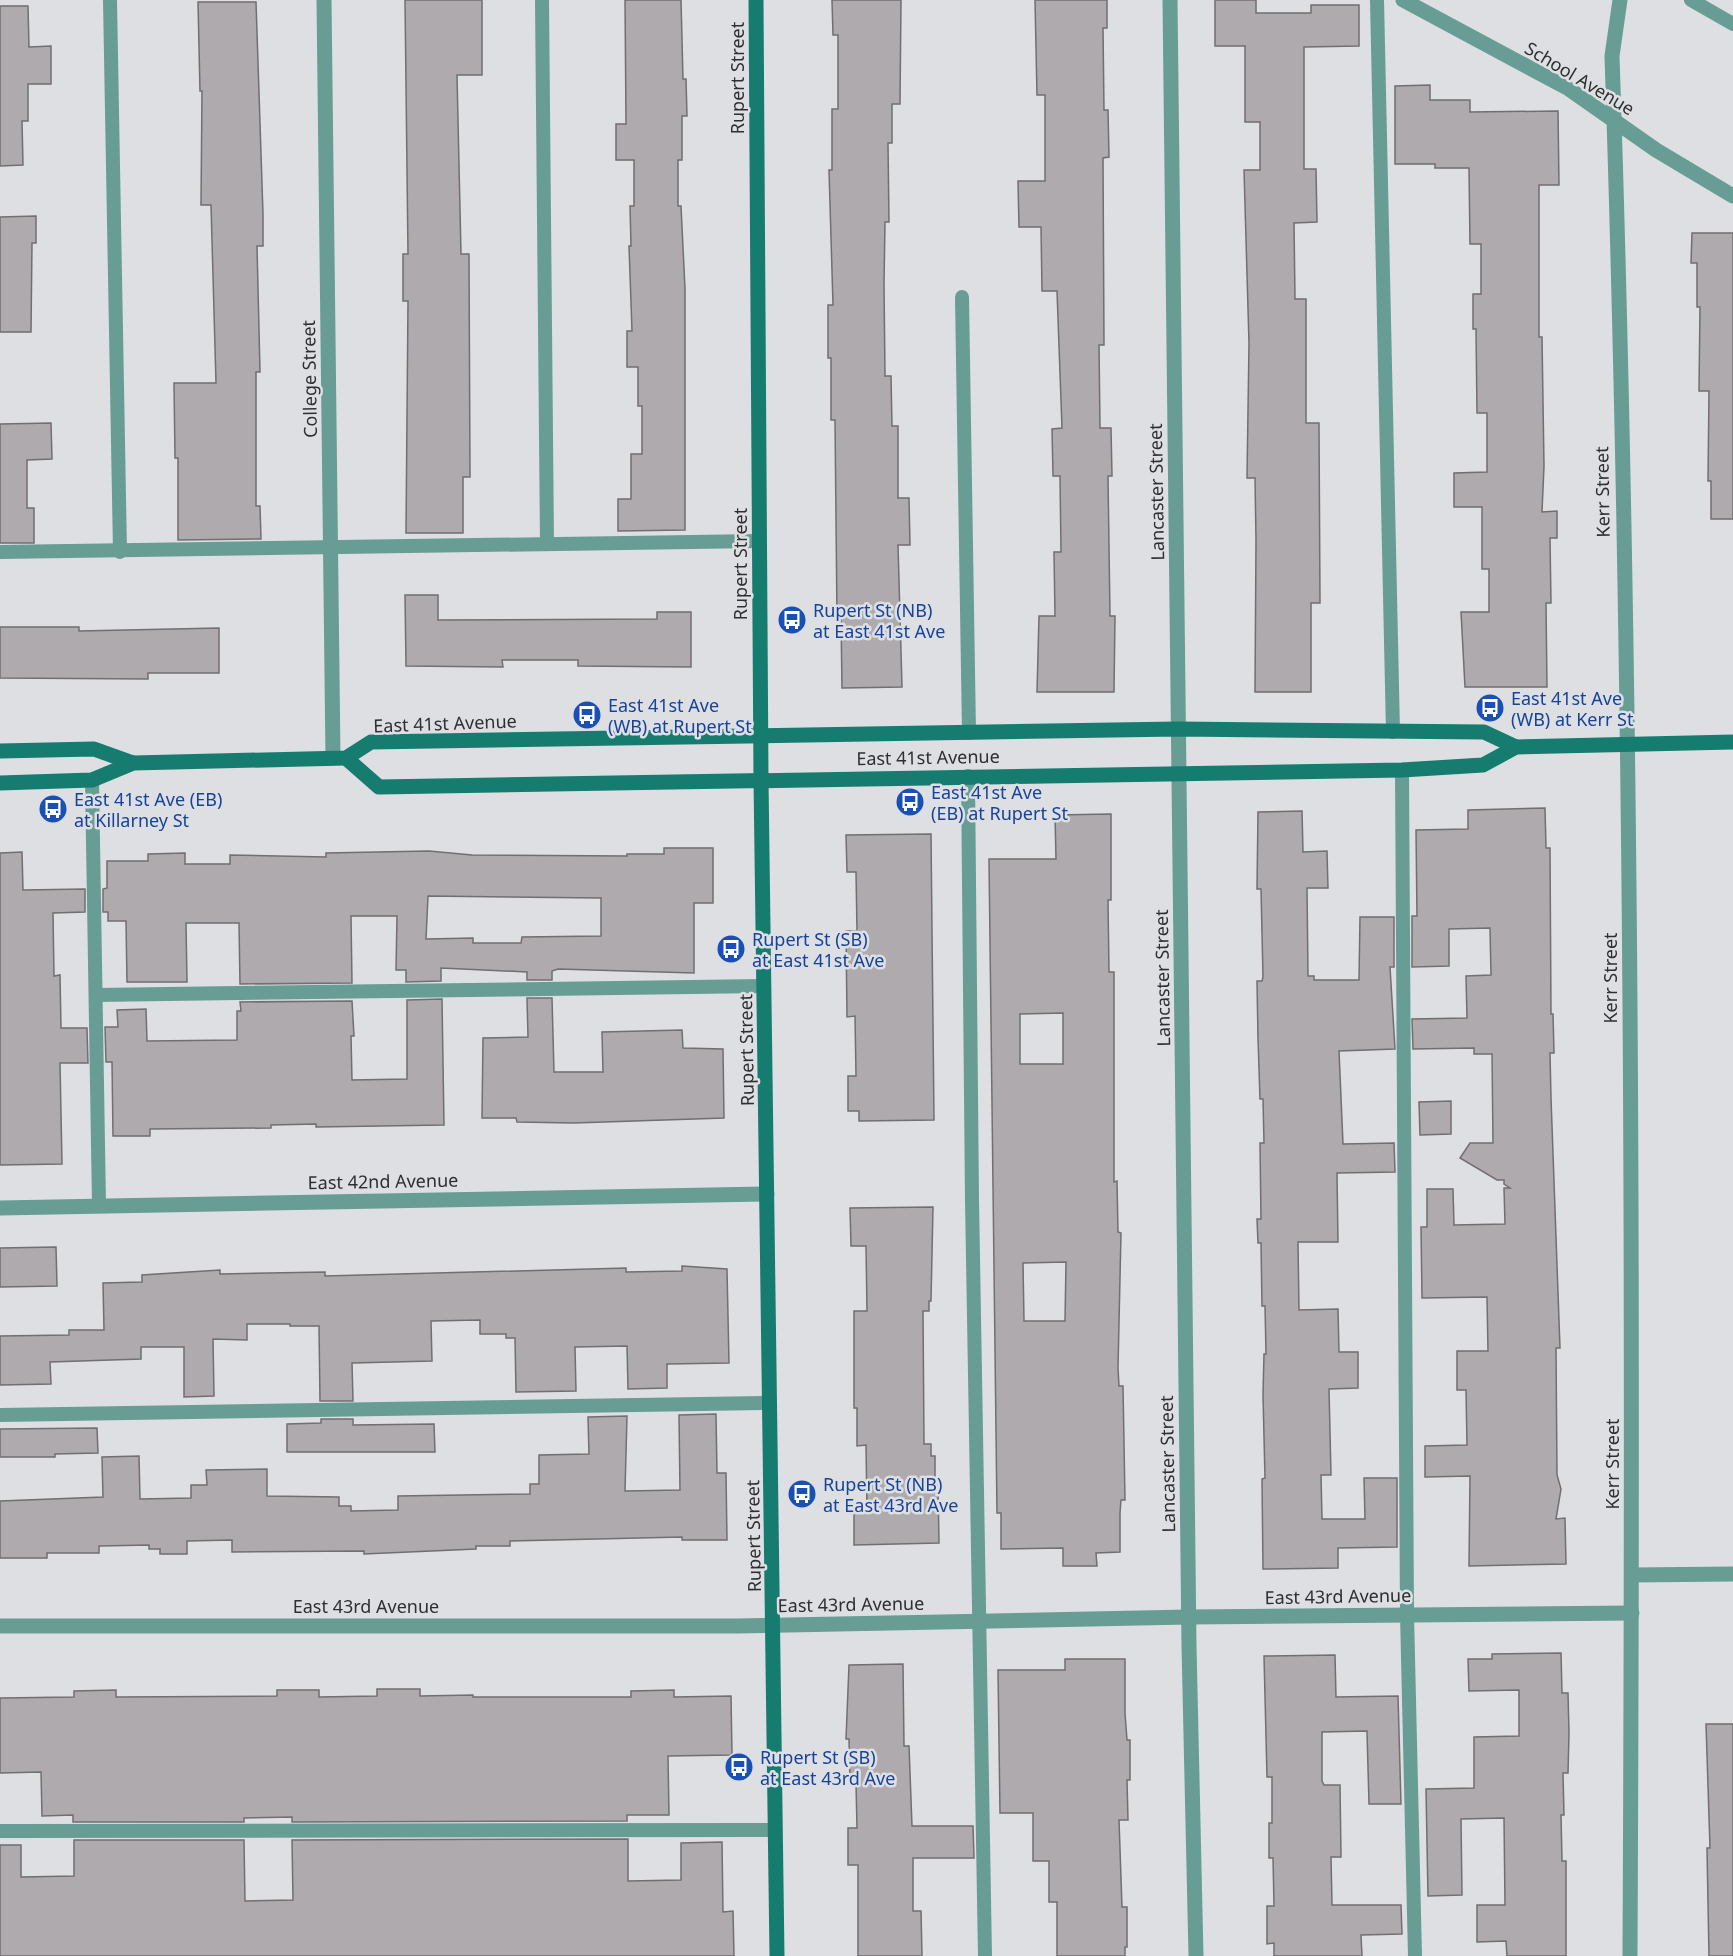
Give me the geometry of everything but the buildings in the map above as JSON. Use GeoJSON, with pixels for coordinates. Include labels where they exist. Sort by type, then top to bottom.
{"type":"FeatureCollection","features":[{"type":"Feature","properties":{"kind":"main road","name":"Rupert Street"},"geometry":{"type":"LineString","coordinates":[[756,0],[761,780],[777,1956]]}},
{"type":"Feature","properties":{"kind":"main road","name":"East 41st Avenue"},"geometry":{"type":"LineString","coordinates":[[1516,747],[1484,765],[1402,770],[379,787],[339,758],[371,742],[1178,729],[1484,732],[1516,747],[1733,742]]}},
{"type":"Feature","properties":{"kind":"main road"},"geometry":{"type":"LineString","coordinates":[[0,751],[94,749],[133,763]]}},
{"type":"Feature","properties":{"kind":"main road"},"geometry":{"type":"LineString","coordinates":[[0,783],[92,780],[133,763],[339,758]]}},
{"type":"Feature","properties":{"kind":"street","name":"College Street"},"geometry":{"type":"LineString","coordinates":[[324,0],[330,549],[339,758]]}},
{"type":"Feature","properties":{"kind":"street","name":"Lancaster Street"},"geometry":{"type":"LineString","coordinates":[[1170,0],[1189,1617],[1196,1956]]}},
{"type":"Feature","properties":{"kind":"street","name":"School Avenue"},"geometry":{"type":"LineString","coordinates":[[1402,0],[1569,90],[1656,150],[1733,196]]}},
{"type":"Feature","properties":{"kind":"street","name":"Kerr Street"},"geometry":{"type":"LineString","coordinates":[[1620,0],[1612,56],[1628,744],[1632,1575],[1630,1956]]}},
{"type":"Feature","properties":{"kind":"street","name":"East 42nd Avenue"},"geometry":{"type":"LineString","coordinates":[[0,1208],[767,1194]]}},
{"type":"Feature","properties":{"kind":"street"},"geometry":{"type":"LineString","coordinates":[[1632,1575],[1733,1574]]}},
{"type":"Feature","properties":{"kind":"street","name":"East 43rd Avenue"},"geometry":{"type":"LineString","coordinates":[[0,1626],[774,1625],[1189,1617],[1632,1613]]}},
{"type":"Feature","properties":{"kind":"lane"},"geometry":{"type":"LineString","coordinates":[[110,0],[120,552]]}},
{"type":"Feature","properties":{"kind":"lane"},"geometry":{"type":"LineString","coordinates":[[542,0],[547,544]]}},
{"type":"Feature","properties":{"kind":"lane"},"geometry":{"type":"LineString","coordinates":[[1377,0],[1393,732]]}},
{"type":"Feature","properties":{"kind":"lane"},"geometry":{"type":"LineString","coordinates":[[1691,0],[1733,24]]}},
{"type":"Feature","properties":{"kind":"lane"},"geometry":{"type":"LineString","coordinates":[[962,297],[969,733]]}},
{"type":"Feature","properties":{"kind":"lane"},"geometry":{"type":"LineString","coordinates":[[0,552],[759,541]]}},
{"type":"Feature","properties":{"kind":"lane"},"geometry":{"type":"LineString","coordinates":[[1402,770],[1407,1614],[1415,1956]]}},
{"type":"Feature","properties":{"kind":"lane"},"geometry":{"type":"LineString","coordinates":[[968,776],[972,1189],[985,1956]]}},
{"type":"Feature","properties":{"kind":"lane"},"geometry":{"type":"LineString","coordinates":[[92,780],[99,1205]]}},
{"type":"Feature","properties":{"kind":"lane"},"geometry":{"type":"LineString","coordinates":[[96,995],[764,986]]}},
{"type":"Feature","properties":{"kind":"lane"},"geometry":{"type":"LineString","coordinates":[[0,1415],[770,1403]]}},
{"type":"Feature","properties":{"kind":"lane"},"geometry":{"type":"LineString","coordinates":[[0,1831],[775,1830]]}},
{"type":"Feature","properties":{"kind":"place","name":"Rupert St (NB) at East 41st Ave"},"geometry":{"type":"Point","coordinates":[792,620]}},
{"type":"Feature","properties":{"kind":"place","name":"East 41st Ave (WB) at Kerr St"},"geometry":{"type":"Point","coordinates":[1490,708]}},
{"type":"Feature","properties":{"kind":"place","name":"East 41st Ave (WB) at Rupert St"},"geometry":{"type":"Point","coordinates":[587,715]}},
{"type":"Feature","properties":{"kind":"place","name":"East 41st Ave (EB) at Rupert St"},"geometry":{"type":"Point","coordinates":[910,802]}},
{"type":"Feature","properties":{"kind":"place","name":"East 41st Ave (EB) at Killarney St"},"geometry":{"type":"Point","coordinates":[53,809]}},
{"type":"Feature","properties":{"kind":"place","name":"Rupert St (SB) at East 41st Ave"},"geometry":{"type":"Point","coordinates":[731,949]}},
{"type":"Feature","properties":{"kind":"place","name":"Rupert St (NB) at East 43rd Ave"},"geometry":{"type":"Point","coordinates":[802,1494]}},
{"type":"Feature","properties":{"kind":"place","name":"Rupert St (SB) at East 43rd Ave"},"geometry":{"type":"Point","coordinates":[739,1767]}}]}
